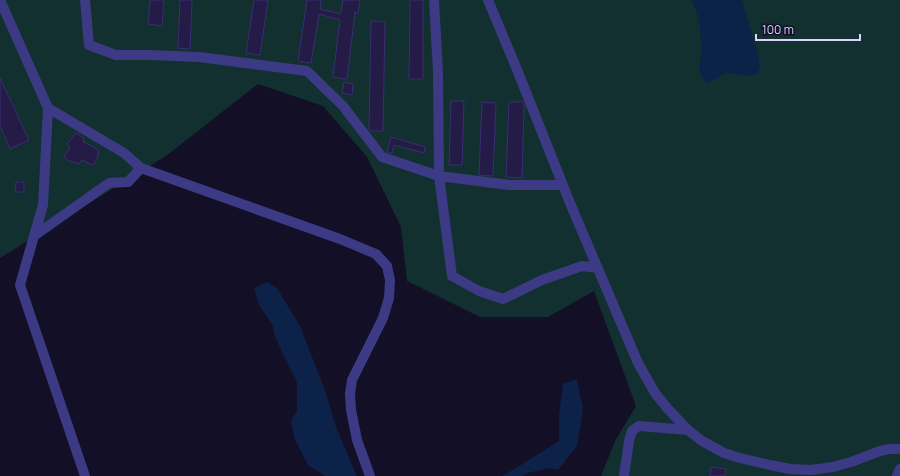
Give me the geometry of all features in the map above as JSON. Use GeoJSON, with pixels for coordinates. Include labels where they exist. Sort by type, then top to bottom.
{"type":"FeatureCollection","features":[{"type":"Feature","properties":{"kind":"lane"},"geometry":{"type":"LineString","coordinates":[[0,0],[48,108],[43,205],[20,285],[85,476]]}},
{"type":"Feature","properties":{"kind":"lane"},"geometry":{"type":"LineString","coordinates":[[85,0],[89,45],[116,55],[199,57],[307,71],[343,106],[382,157],[439,176],[509,185],[563,185]]}},
{"type":"Feature","properties":{"kind":"lane"},"geometry":{"type":"LineString","coordinates":[[434,0],[438,72],[439,176],[452,276],[479,291],[503,299],[542,280],[582,266],[598,268]]}},
{"type":"Feature","properties":{"kind":"lane"},"geometry":{"type":"LineString","coordinates":[[488,0],[563,185],[638,363],[655,392],[668,409],[688,430],[714,448],[724,453],[770,466],[811,470],[833,467],[880,451],[900,449]]}},
{"type":"Feature","properties":{"kind":"lane"},"geometry":{"type":"LineString","coordinates":[[48,108],[124,153],[140,168],[340,239],[376,254],[386,266],[390,280],[389,298],[383,318],[352,380],[350,394],[351,410],[357,440],[370,476]]}},
{"type":"Feature","properties":{"kind":"lane"},"geometry":{"type":"LineString","coordinates":[[34,236],[109,182],[128,182],[140,168]]}},
{"type":"Feature","properties":{"kind":"lane"},"geometry":{"type":"LineString","coordinates":[[624,476],[629,441],[632,431],[639,426],[688,430]]}},
{"type":"Feature","properties":{"kind":"lane"},"geometry":{"type":"LineString","coordinates":[[897,476],[900,469]]}},
{"type":"Feature","properties":{"kind":"green space"},"geometry":{"type":"Polygon","coordinates":[[[0,0],[900,0],[900,476],[601,476],[615,441],[636,406],[594,291],[548,317],[480,317],[407,281],[401,227],[367,157],[323,106],[258,84],[166,156],[0,258],[0,0]]]}},
{"type":"Feature","properties":{"kind":"water"},"geometry":{"type":"Polygon","coordinates":[[[691,0],[742,0],[758,54],[760,67],[757,74],[745,76],[726,73],[708,83],[703,79],[700,74],[700,26],[697,13],[691,0]]]}},
{"type":"Feature","properties":{"kind":"water"},"geometry":{"type":"Polygon","coordinates":[[[267,282],[277,288],[300,326],[325,390],[336,427],[357,476],[325,476],[308,465],[295,440],[291,421],[297,411],[297,383],[275,337],[273,326],[259,305],[254,288],[267,282]]]}},
{"type":"Feature","properties":{"kind":"water"},"geometry":{"type":"Polygon","coordinates":[[[577,379],[583,410],[577,446],[558,470],[549,468],[522,476],[502,476],[559,441],[559,414],[563,384],[577,379]]]}},
{"type":"Feature","properties":{"kind":"building"},"geometry":{"type":"Polygon","coordinates":[[[150,0],[164,0],[162,26],[148,24],[150,0]]]}},
{"type":"Feature","properties":{"kind":"building"},"geometry":{"type":"Polygon","coordinates":[[[180,0],[192,0],[190,49],[178,48],[180,0]]]}},
{"type":"Feature","properties":{"kind":"building"},"geometry":{"type":"Polygon","coordinates":[[[254,0],[268,0],[260,55],[246,53],[254,0]]]}},
{"type":"Feature","properties":{"kind":"building"},"geometry":{"type":"Polygon","coordinates":[[[307,0],[321,0],[320,9],[341,14],[343,0],[360,0],[358,13],[355,12],[347,79],[333,77],[340,20],[319,14],[311,63],[298,61],[307,0]]]}},
{"type":"Feature","properties":{"kind":"building"},"geometry":{"type":"Polygon","coordinates":[[[410,0],[423,0],[423,79],[409,79],[410,0]]]}},
{"type":"Feature","properties":{"kind":"building"},"geometry":{"type":"Polygon","coordinates":[[[371,21],[385,22],[383,131],[370,131],[369,129],[371,21]]]}},
{"type":"Feature","properties":{"kind":"building"},"geometry":{"type":"Polygon","coordinates":[[[0,78],[29,140],[10,149],[0,126],[0,78]]]}},
{"type":"Feature","properties":{"kind":"building"},"geometry":{"type":"Polygon","coordinates":[[[344,82],[353,84],[352,95],[342,93],[344,82]]]}},
{"type":"Feature","properties":{"kind":"building"},"geometry":{"type":"Polygon","coordinates":[[[451,101],[464,101],[462,165],[449,165],[451,101]]]}},
{"type":"Feature","properties":{"kind":"building"},"geometry":{"type":"Polygon","coordinates":[[[482,102],[496,103],[493,176],[479,175],[482,102]]]}},
{"type":"Feature","properties":{"kind":"building"},"geometry":{"type":"Polygon","coordinates":[[[509,102],[523,102],[524,106],[522,178],[506,177],[509,102]]]}},
{"type":"Feature","properties":{"kind":"building"},"geometry":{"type":"Polygon","coordinates":[[[76,133],[84,138],[83,142],[99,151],[98,158],[93,165],[82,160],[79,164],[67,160],[64,157],[70,147],[67,144],[76,133]]]}},
{"type":"Feature","properties":{"kind":"building"},"geometry":{"type":"Polygon","coordinates":[[[391,137],[425,147],[424,153],[394,145],[392,153],[387,152],[391,137]]]}},
{"type":"Feature","properties":{"kind":"building"},"geometry":{"type":"Polygon","coordinates":[[[16,182],[24,182],[24,192],[15,192],[16,182]]]}},
{"type":"Feature","properties":{"kind":"building"},"geometry":{"type":"Polygon","coordinates":[[[711,467],[726,469],[725,476],[710,476],[711,467]]]}}]}
